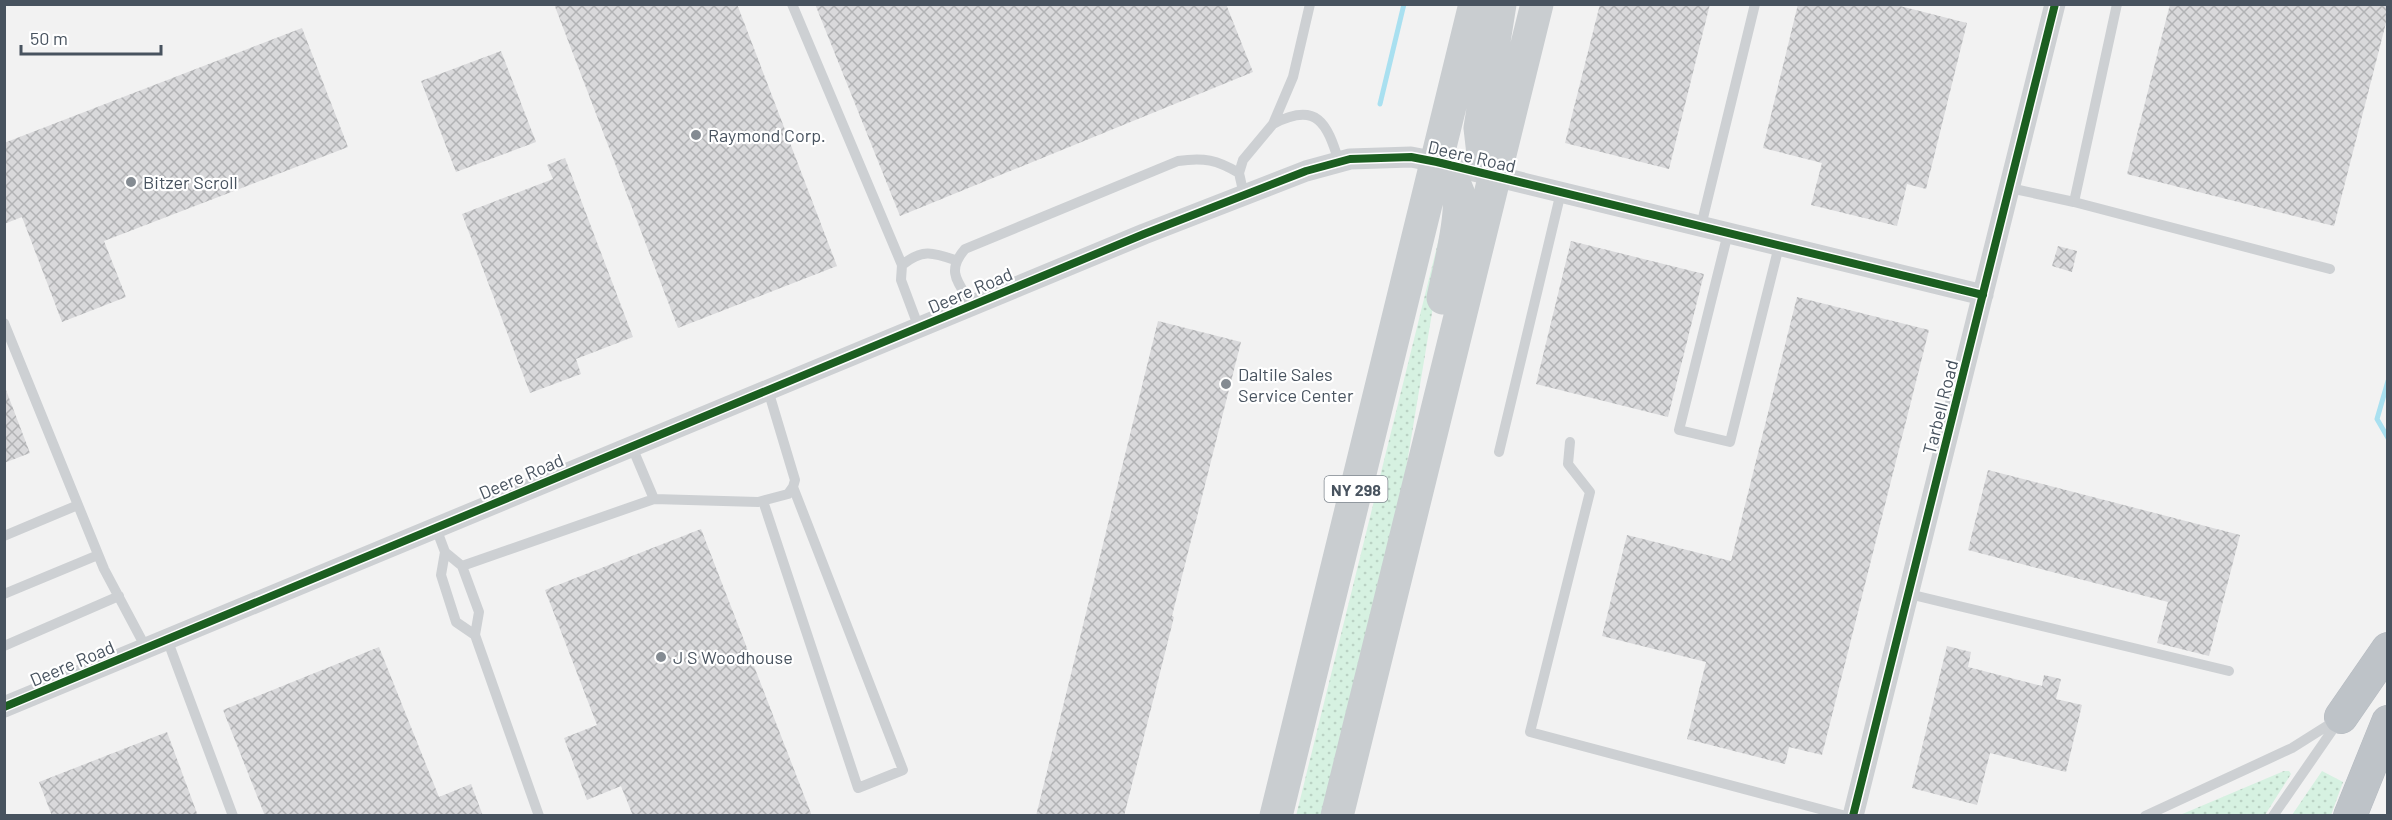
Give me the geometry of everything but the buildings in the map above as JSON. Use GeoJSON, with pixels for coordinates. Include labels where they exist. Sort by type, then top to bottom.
{"type":"FeatureCollection","features":[{"type":"Feature","properties":{"kind":"highway"},"geometry":{"type":"LineString","coordinates":[[2341,717],[2388,649]]}},
{"type":"Feature","properties":{"kind":"highway"},"geometry":{"type":"LineString","coordinates":[[2350,816],[2388,722]]}},
{"type":"Feature","properties":{"kind":"main road","name":"NY 298"},"geometry":{"type":"LineString","coordinates":[[1276,816],[1475,4]]}},
{"type":"Feature","properties":{"kind":"main road"},"geometry":{"type":"LineString","coordinates":[[1494,176],[1484,163],[1480,128],[1500,4]]}},
{"type":"Feature","properties":{"kind":"main road","name":"NY 298"},"geometry":{"type":"LineString","coordinates":[[1337,816],[1537,4]]}},
{"type":"Feature","properties":{"kind":"main road"},"geometry":{"type":"LineString","coordinates":[[1420,475],[1436,336],[1459,205],[1458,193],[1453,180],[1437,162]]}},
{"type":"Feature","properties":{"kind":"street","name":"Tarbell Road"},"geometry":{"type":"LineString","coordinates":[[1853,816],[2055,4]]}},
{"type":"Feature","properties":{"kind":"street","name":"Deere Road"},"geometry":{"type":"LineString","coordinates":[[4,707],[972,305],[1244,195],[1306,171],[1339,162],[1374,157],[1412,158],[1437,162],[1983,295]]}},
{"type":"Feature","properties":{"kind":"lane"},"geometry":{"type":"LineString","coordinates":[[792,4],[902,265],[901,280],[919,328]]}},
{"type":"Feature","properties":{"kind":"lane"},"geometry":{"type":"LineString","coordinates":[[1244,195],[1239,173],[1243,160],[1273,124],[1293,77],[1310,4]]}},
{"type":"Feature","properties":{"kind":"lane"},"geometry":{"type":"LineString","coordinates":[[1701,226],[1755,4]]}},
{"type":"Feature","properties":{"kind":"lane"},"geometry":{"type":"LineString","coordinates":[[2074,202],[2117,4]]}},
{"type":"Feature","properties":{"kind":"lane"},"geometry":{"type":"LineString","coordinates":[[1273,124],[1291,114],[1305,114],[1317,119],[1330,132],[1339,162]]}},
{"type":"Feature","properties":{"kind":"lane"},"geometry":{"type":"LineString","coordinates":[[972,305],[955,275],[956,260],[965,249],[1178,161],[1199,158],[1223,164],[1239,173]]}},
{"type":"Feature","properties":{"kind":"lane"},"geometry":{"type":"LineString","coordinates":[[2010,188],[2074,202],[2330,269]]}},
{"type":"Feature","properties":{"kind":"lane"},"geometry":{"type":"LineString","coordinates":[[1499,452],[1561,192]]}},
{"type":"Feature","properties":{"kind":"lane"},"geometry":{"type":"LineString","coordinates":[[1728,233],[1679,430],[1730,442],[1779,246]]}},
{"type":"Feature","properties":{"kind":"lane"},"geometry":{"type":"LineString","coordinates":[[902,265],[915,255],[936,254],[956,260]]}},
{"type":"Feature","properties":{"kind":"lane"},"geometry":{"type":"LineString","coordinates":[[4,323],[98,555],[146,648]]}},
{"type":"Feature","properties":{"kind":"lane"},"geometry":{"type":"LineString","coordinates":[[462,566],[654,499],[763,501],[788,494],[795,480],[768,390]]}},
{"type":"Feature","properties":{"kind":"lane"},"geometry":{"type":"LineString","coordinates":[[1570,442],[1568,464],[1590,492],[1530,732],[1846,816]]}},
{"type":"Feature","properties":{"kind":"lane"},"geometry":{"type":"LineString","coordinates":[[632,447],[654,499]]}},
{"type":"Feature","properties":{"kind":"lane"},"geometry":{"type":"LineString","coordinates":[[763,501],[858,788],[903,770],[793,487]]}},
{"type":"Feature","properties":{"kind":"lane"},"geometry":{"type":"LineString","coordinates":[[4,536],[78,505]]}},
{"type":"Feature","properties":{"kind":"lane"},"geometry":{"type":"LineString","coordinates":[[436,528],[445,552],[462,566],[478,612],[475,635],[539,816]]}},
{"type":"Feature","properties":{"kind":"lane"},"geometry":{"type":"LineString","coordinates":[[445,552],[441,575],[456,622],[475,635]]}},
{"type":"Feature","properties":{"kind":"lane"},"geometry":{"type":"LineString","coordinates":[[4,594],[98,555]]}},
{"type":"Feature","properties":{"kind":"lane"},"geometry":{"type":"LineString","coordinates":[[1909,594],[2229,671]]}},
{"type":"Feature","properties":{"kind":"lane"},"geometry":{"type":"LineString","coordinates":[[4,646],[118,596]]}},
{"type":"Feature","properties":{"kind":"lane"},"geometry":{"type":"LineString","coordinates":[[168,639],[233,816]]}},
{"type":"Feature","properties":{"kind":"lane"},"geometry":{"type":"LineString","coordinates":[[2145,816],[2292,748],[2341,717]]}},
{"type":"Feature","properties":{"kind":"lane"},"geometry":{"type":"LineString","coordinates":[[2273,816],[2341,717]]}},
{"type":"Feature","properties":{"kind":"green space"},"geometry":{"type":"Polygon","coordinates":[[[1446,210],[1449,211],[1397,523],[1324,815],[1296,816],[1446,210]]]}},
{"type":"Feature","properties":{"kind":"green space"},"geometry":{"type":"Polygon","coordinates":[[[2284,771],[2289,771],[2291,774],[2265,815],[2180,815],[2284,771]]]}},
{"type":"Feature","properties":{"kind":"green space"},"geometry":{"type":"Polygon","coordinates":[[[2322,771],[2343,782],[2331,815],[2292,815],[2322,771]]]}},
{"type":"Feature","properties":{"kind":"waterway"},"geometry":{"type":"LineString","coordinates":[[1380,104],[1404,4]]}},
{"type":"Feature","properties":{"kind":"waterway"},"geometry":{"type":"LineString","coordinates":[[2388,381],[2377,419],[2388,438]]}},
{"type":"Feature","properties":{"kind":"cycle path"},"geometry":{"type":"LineString","coordinates":[[1853,816],[2055,4]]}},
{"type":"Feature","properties":{"kind":"cycle path"},"geometry":{"type":"LineString","coordinates":[[4,707],[1144,234],[1306,171],[1350,159],[1411,157],[1437,162],[1983,295]]}},
{"type":"Feature","properties":{"kind":"place","name":"Raymond Corp."},"geometry":{"type":"Point","coordinates":[696,135]}},
{"type":"Feature","properties":{"kind":"place","name":"Bitzer Scroll"},"geometry":{"type":"Point","coordinates":[131,182]}},
{"type":"Feature","properties":{"kind":"place","name":"Daltile Sales Service Center"},"geometry":{"type":"Point","coordinates":[1226,384]}},
{"type":"Feature","properties":{"kind":"place","name":"J S Woodhouse"},"geometry":{"type":"Point","coordinates":[661,657]}}]}
